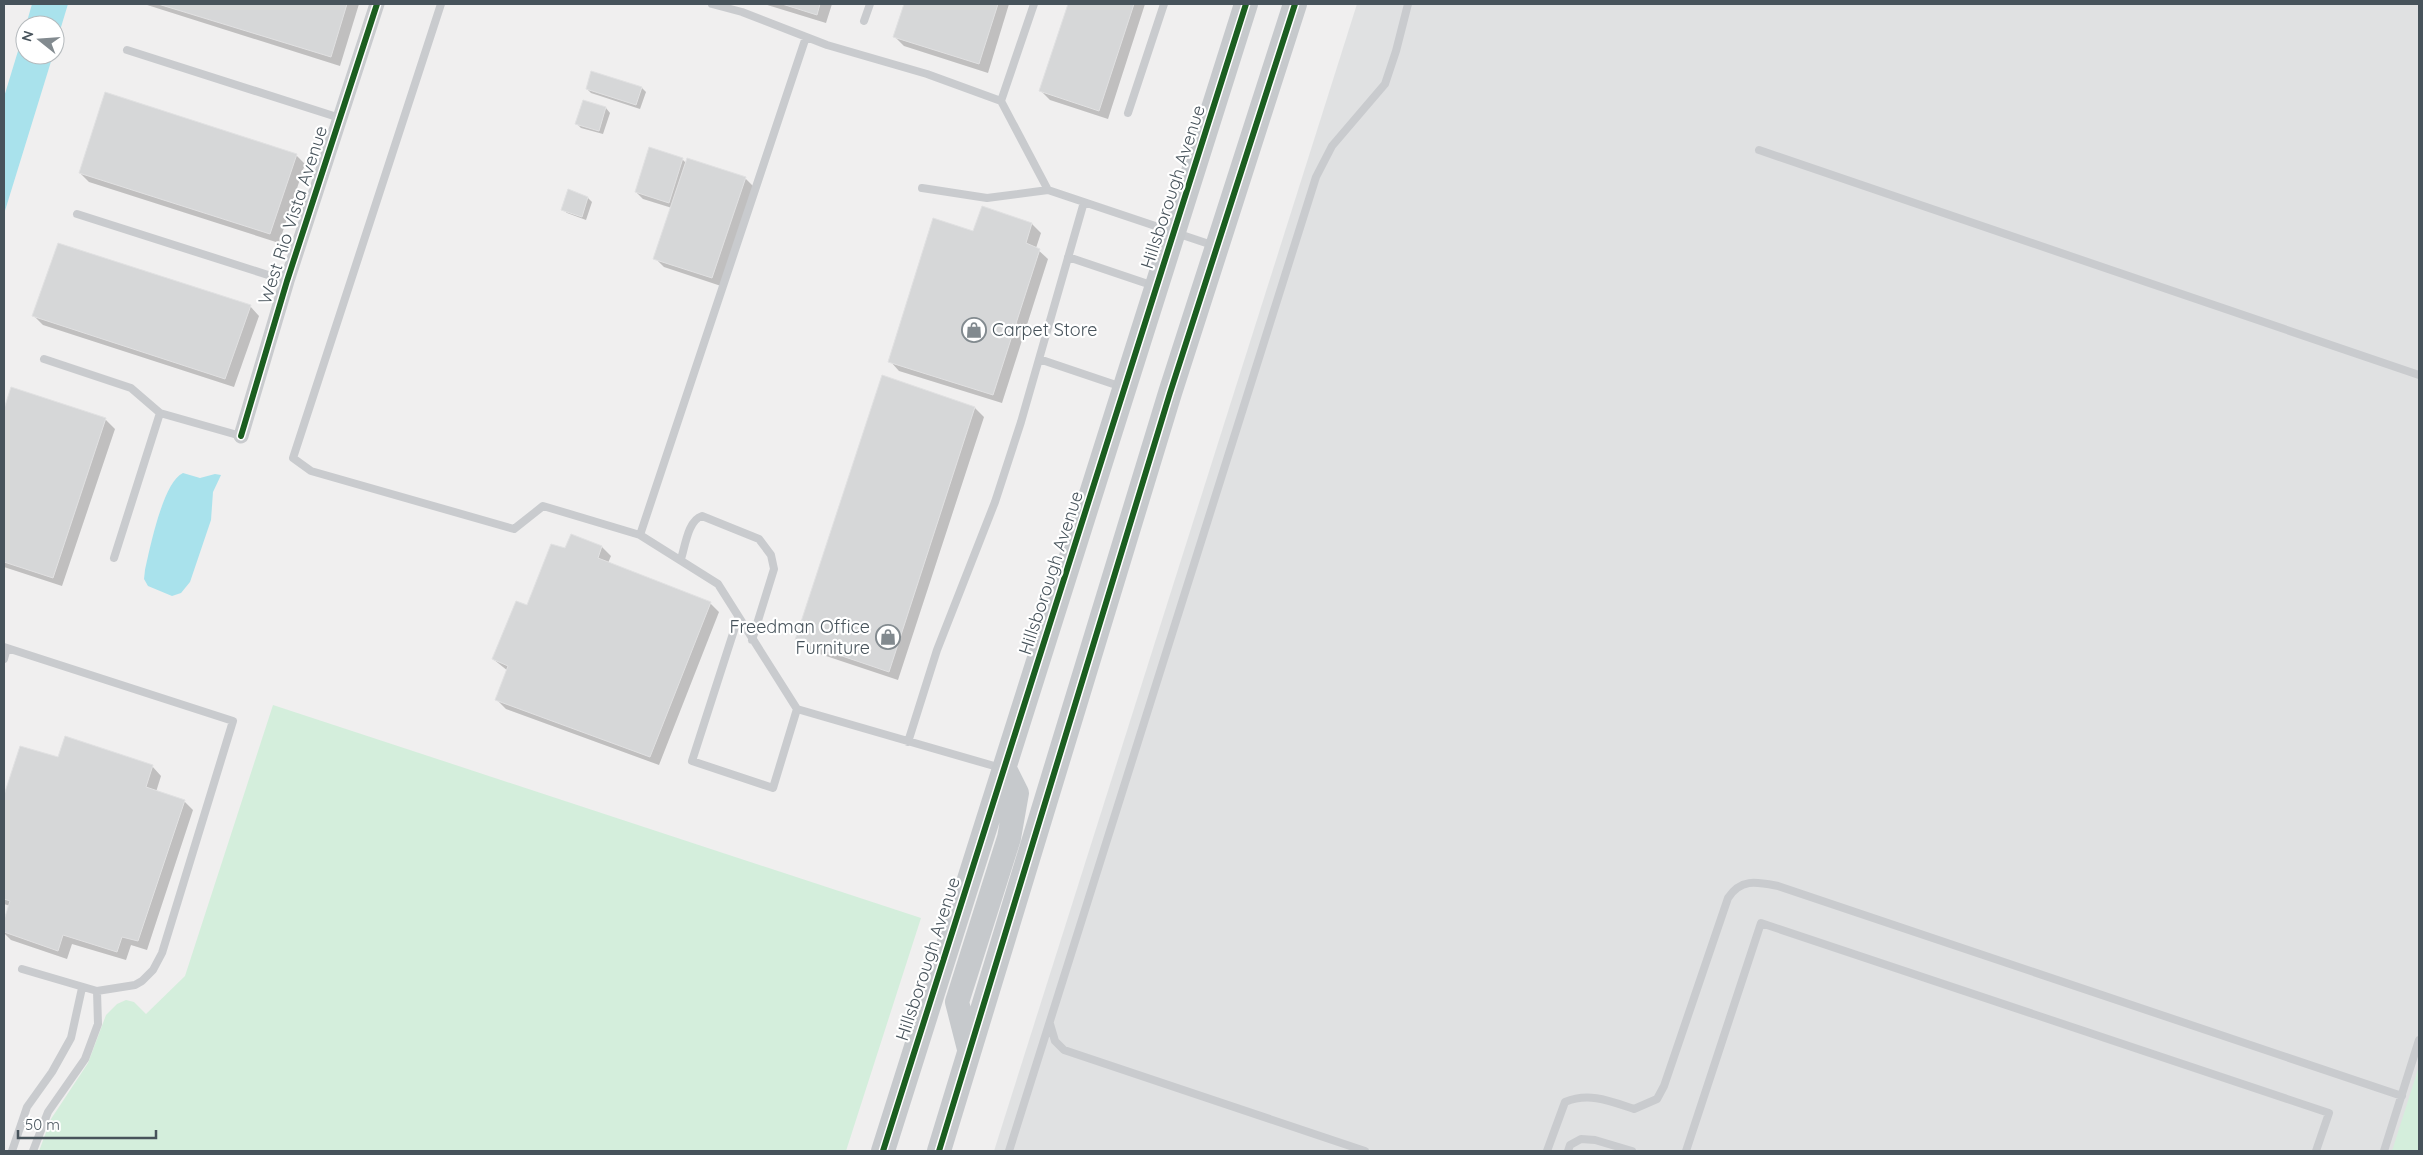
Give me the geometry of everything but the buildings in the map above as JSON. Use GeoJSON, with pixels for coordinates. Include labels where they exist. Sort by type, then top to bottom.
{"type":"FeatureCollection","features":[{"type":"Feature","properties":{"kind":"main road","name":"Hillsborough Avenue"},"geometry":{"type":"LineString","coordinates":[[883,1151],[1246,4]]}},
{"type":"Feature","properties":{"kind":"main road"},"geometry":{"type":"LineString","coordinates":[[939,1151],[1217,246],[1295,4]]}},
{"type":"Feature","properties":{"kind":"main road"},"geometry":{"type":"LineString","coordinates":[[969,1050],[957,1002],[1010,830],[1017,793],[1004,769]]}},
{"type":"Feature","properties":{"kind":"main road"},"geometry":{"type":"LineString","coordinates":[[891,1124],[891,1151]]}},
{"type":"Feature","properties":{"kind":"street","name":"West Rio Vista Avenue"},"geometry":{"type":"LineString","coordinates":[[240,436],[287,281],[377,4]]}},
{"type":"Feature","properties":{"kind":"lane"},"geometry":{"type":"LineString","coordinates":[[440,4],[292,458],[311,471],[514,529],[543,506],[640,535],[718,584],[797,709],[1004,769]]}},
{"type":"Feature","properties":{"kind":"lane"},"geometry":{"type":"LineString","coordinates":[[712,4],[742,12],[806,37],[928,74],[1001,101],[1048,190]]}},
{"type":"Feature","properties":{"kind":"lane"},"geometry":{"type":"LineString","coordinates":[[864,21],[870,4]]}},
{"type":"Feature","properties":{"kind":"lane"},"geometry":{"type":"LineString","coordinates":[[1001,101],[1034,4]]}},
{"type":"Feature","properties":{"kind":"lane"},"geometry":{"type":"LineString","coordinates":[[1128,113],[1164,4]]}},
{"type":"Feature","properties":{"kind":"lane"},"geometry":{"type":"LineString","coordinates":[[1009,1151],[1316,177],[1332,146],[1385,84],[1408,4]]}},
{"type":"Feature","properties":{"kind":"lane"},"geometry":{"type":"LineString","coordinates":[[640,535],[806,37]]}},
{"type":"Feature","properties":{"kind":"lane"},"geometry":{"type":"LineString","coordinates":[[127,50],[340,118]]}},
{"type":"Feature","properties":{"kind":"lane"},"geometry":{"type":"LineString","coordinates":[[1758,150],[2419,375]]}},
{"type":"Feature","properties":{"kind":"lane"},"geometry":{"type":"LineString","coordinates":[[922,188],[987,198],[1048,190],[1217,246]]}},
{"type":"Feature","properties":{"kind":"lane"},"geometry":{"type":"LineString","coordinates":[[908,742],[936,650],[995,502],[1021,422],[1084,202]]}},
{"type":"Feature","properties":{"kind":"lane"},"geometry":{"type":"LineString","coordinates":[[77,214],[287,281]]}},
{"type":"Feature","properties":{"kind":"lane"},"geometry":{"type":"LineString","coordinates":[[1068,257],[1157,287]]}},
{"type":"Feature","properties":{"kind":"lane"},"geometry":{"type":"LineString","coordinates":[[44,359],[132,388],[160,413],[240,436]]}},
{"type":"Feature","properties":{"kind":"lane"},"geometry":{"type":"LineString","coordinates":[[1039,359],[1125,388]]}},
{"type":"Feature","properties":{"kind":"lane"},"geometry":{"type":"LineString","coordinates":[[114,558],[160,413]]}},
{"type":"Feature","properties":{"kind":"lane"},"geometry":{"type":"LineString","coordinates":[[680,559],[692,524],[697,517],[702,516],[711,519],[759,539],[771,555],[774,569],[752,640]]}},
{"type":"Feature","properties":{"kind":"lane"},"geometry":{"type":"LineString","coordinates":[[738,618],[692,761],[772,788],[797,709]]}},
{"type":"Feature","properties":{"kind":"lane"},"geometry":{"type":"LineString","coordinates":[[4,659],[5,648],[233,721],[162,953],[153,970],[135,985],[97,991],[22,969]]}},
{"type":"Feature","properties":{"kind":"lane"},"geometry":{"type":"LineString","coordinates":[[1547,1151],[1565,1102],[1588,1096],[1634,1109],[1657,1099],[1664,1086],[1728,898],[1733,890],[1745,883],[1756,881],[1778,886],[2402,1096]]}},
{"type":"Feature","properties":{"kind":"lane"},"geometry":{"type":"LineString","coordinates":[[1686,1151],[1761,923],[2329,1113],[2316,1151]]}},
{"type":"Feature","properties":{"kind":"lane"},"geometry":{"type":"LineString","coordinates":[[12,1151],[27,1107],[52,1072],[71,1038],[82,988]]}},
{"type":"Feature","properties":{"kind":"lane"},"geometry":{"type":"LineString","coordinates":[[33,1151],[48,1112],[85,1059],[98,1024],[97,991]]}},
{"type":"Feature","properties":{"kind":"lane"},"geometry":{"type":"LineString","coordinates":[[1050,1022],[1054,1041],[1064,1050],[1364,1151]]}},
{"type":"Feature","properties":{"kind":"lane"},"geometry":{"type":"LineString","coordinates":[[2384,1151],[2419,1040]]}},
{"type":"Feature","properties":{"kind":"lane"},"geometry":{"type":"LineString","coordinates":[[1568,1151],[1570,1145],[1581,1139],[1595,1140],[1632,1151]]}},
{"type":"Feature","properties":{"kind":"shaded area"},"geometry":{"type":"Polygon","coordinates":[[[1357,4],[2419,4],[2419,1151],[994,1151],[1357,4]]]}},
{"type":"Feature","properties":{"kind":"green space"},"geometry":{"type":"Polygon","coordinates":[[[273,705],[921,918],[846,1151],[39,1151],[51,1119],[88,1063],[106,1015],[117,1004],[126,1000],[134,1002],[146,1014],[185,976],[273,705]]]}},
{"type":"Feature","properties":{"kind":"green space"},"geometry":{"type":"Polygon","coordinates":[[[2419,1066],[2419,1151],[2392,1151],[2419,1066]]]}},
{"type":"Feature","properties":{"kind":"water"},"geometry":{"type":"Polygon","coordinates":[[[32,4],[68,4],[65,15],[29,15],[32,4]]]}},
{"type":"Feature","properties":{"kind":"water"},"geometry":{"type":"Polygon","coordinates":[[[15,61],[15,65],[50,65],[4,214],[4,97],[15,61]]]}},
{"type":"Feature","properties":{"kind":"water"},"geometry":{"type":"Polygon","coordinates":[[[183,473],[200,478],[215,474],[221,475],[213,492],[211,520],[190,582],[181,593],[172,596],[148,586],[144,579],[158,517],[169,489],[183,473]]]}},
{"type":"Feature","properties":{"kind":"cycle path"},"geometry":{"type":"LineString","coordinates":[[241,436],[287,281],[377,4]]}},
{"type":"Feature","properties":{"kind":"cycle path"},"geometry":{"type":"LineString","coordinates":[[883,1151],[1246,4]]}},
{"type":"Feature","properties":{"kind":"cycle path"},"geometry":{"type":"LineString","coordinates":[[939,1151],[1170,393],[1295,4]]}},
{"type":"Feature","properties":{"kind":"place","name":"Carpet Store"},"geometry":{"type":"Point","coordinates":[974,330]}},
{"type":"Feature","properties":{"kind":"place","name":"Freedman Office Furniture"},"geometry":{"type":"Point","coordinates":[888,637]}}]}
